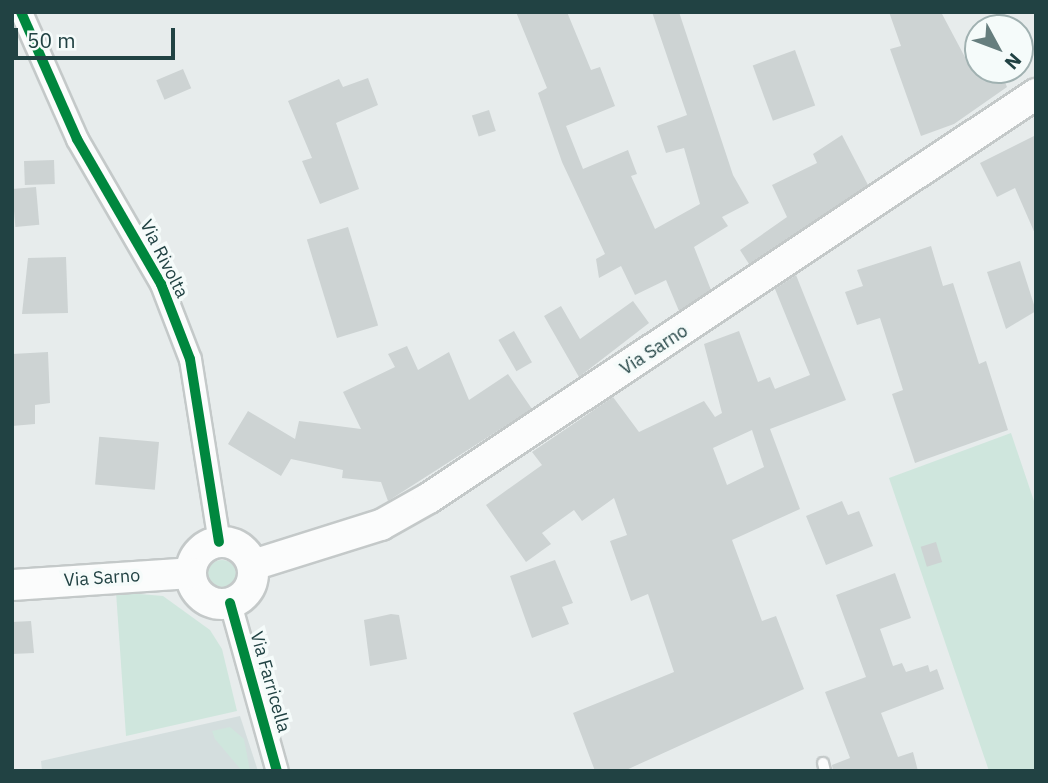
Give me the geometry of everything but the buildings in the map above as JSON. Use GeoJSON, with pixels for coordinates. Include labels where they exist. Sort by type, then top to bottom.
{"type":"FeatureCollection","features":[{"type":"Feature","properties":{"kind":"main road","name":"Via Sarno"},"geometry":{"type":"LineString","coordinates":[[253,565],[381,526],[429,498],[1036,94]]}},
{"type":"Feature","properties":{"kind":"main road"},"geometry":{"type":"LineString","coordinates":[[219,542],[244,550],[253,565],[246,593],[230,603],[204,597],[191,573],[202,549],[219,542]]}},
{"type":"Feature","properties":{"kind":"main road","name":"Via Sarno"},"geometry":{"type":"LineString","coordinates":[[12,585],[191,573]]}},
{"type":"Feature","properties":{"kind":"street","name":"Via Rivolta"},"geometry":{"type":"LineString","coordinates":[[20,12],[77,139],[161,284],[185,347],[219,542]]}},
{"type":"Feature","properties":{"kind":"street","name":"Via Farricella"},"geometry":{"type":"LineString","coordinates":[[230,603],[277,771]]}},
{"type":"Feature","properties":{"kind":"shaded area"},"geometry":{"type":"Polygon","coordinates":[[[240,716],[258,771],[42,771],[41,761],[240,716]]]}},
{"type":"Feature","properties":{"kind":"green space"},"geometry":{"type":"Polygon","coordinates":[[[1011,433],[1036,507],[1036,771],[989,771],[889,478],[1011,433]]]}},
{"type":"Feature","properties":{"kind":"green space"},"geometry":{"type":"Polygon","coordinates":[[[222,560],[232,564],[236,574],[232,584],[222,588],[212,584],[208,574],[212,564],[222,560]]]}},
{"type":"Feature","properties":{"kind":"green space"},"geometry":{"type":"Polygon","coordinates":[[[116,592],[163,596],[210,630],[222,649],[237,711],[126,736],[116,592]]]}},
{"type":"Feature","properties":{"kind":"green space"},"geometry":{"type":"Polygon","coordinates":[[[230,727],[244,739],[250,771],[242,771],[215,739],[212,731],[230,727]]]}},
{"type":"Feature","properties":{"kind":"cycle path"},"geometry":{"type":"LineString","coordinates":[[21,12],[77,139],[161,284],[190,359],[219,542]]}},
{"type":"Feature","properties":{"kind":"cycle path"},"geometry":{"type":"LineString","coordinates":[[230,603],[277,771]]}}]}
